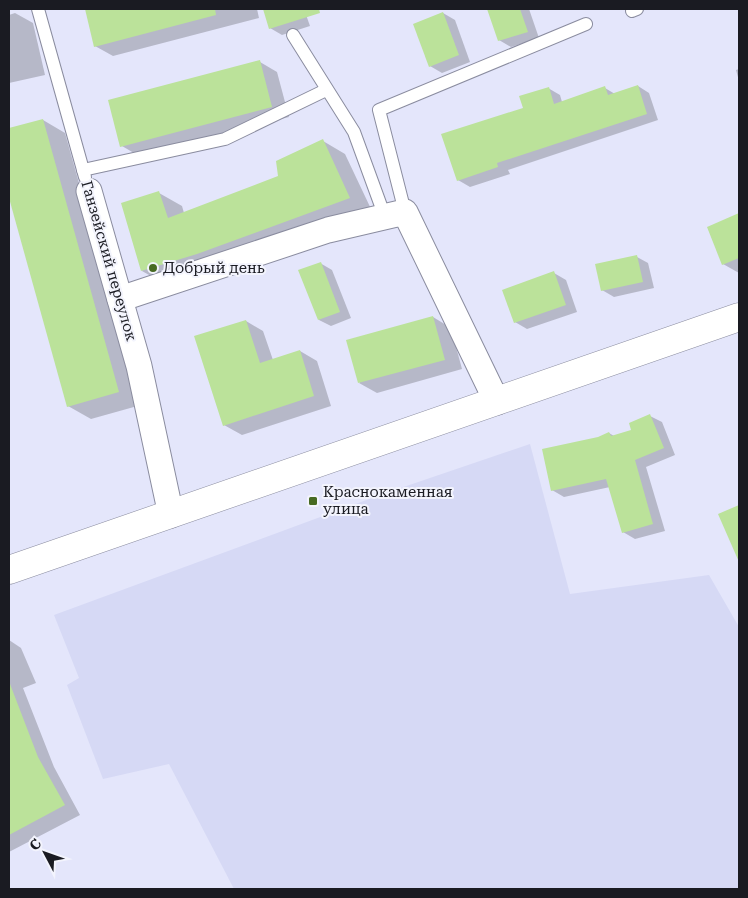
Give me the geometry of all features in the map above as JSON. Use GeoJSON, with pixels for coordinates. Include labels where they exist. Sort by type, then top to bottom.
{"type":"FeatureCollection","features":[{"type":"Feature","properties":{"kind":"street","name":"Ганзейский переулок"},"geometry":{"type":"LineString","coordinates":[[86,181],[139,366],[171,515]]}},
{"type":"Feature","properties":{"kind":"street"},"geometry":{"type":"LineString","coordinates":[[120,299],[328,230],[395,215],[497,402]]}},
{"type":"Feature","properties":{"kind":"street"},"geometry":{"type":"LineString","coordinates":[[9,570],[739,318]]}},
{"type":"Feature","properties":{"kind":"lane","name":"Ганзейский переулок"},"geometry":{"type":"LineString","coordinates":[[38,9],[86,181]]}},
{"type":"Feature","properties":{"kind":"lane"},"geometry":{"type":"LineString","coordinates":[[395,215],[379,110],[586,24]]}},
{"type":"Feature","properties":{"kind":"lane"},"geometry":{"type":"LineString","coordinates":[[293,35],[354,132],[395,215]]}},
{"type":"Feature","properties":{"kind":"lane"},"geometry":{"type":"LineString","coordinates":[[86,181],[225,139],[326,90]]}},
{"type":"Feature","properties":{"kind":"shaded area"},"geometry":{"type":"Polygon","coordinates":[[[530,444],[570,594],[709,575],[739,627],[739,889],[234,889],[169,764],[103,779],[67,685],[79,678],[54,615],[380,495],[530,444]]]}},
{"type":"Feature","properties":{"kind":"building"},"geometry":{"type":"Polygon","coordinates":[[[85,9],[215,9],[216,15],[94,47],[85,9]]]}},
{"type":"Feature","properties":{"kind":"building"},"geometry":{"type":"Polygon","coordinates":[[[263,9],[319,9],[320,13],[269,29],[263,9]]]}},
{"type":"Feature","properties":{"kind":"building"},"geometry":{"type":"Polygon","coordinates":[[[487,9],[520,9],[528,32],[498,41],[487,9]]]}},
{"type":"Feature","properties":{"kind":"building"},"geometry":{"type":"Polygon","coordinates":[[[443,12],[459,55],[429,67],[413,24],[443,12]]]}},
{"type":"Feature","properties":{"kind":"building"},"geometry":{"type":"Polygon","coordinates":[[[260,60],[272,107],[120,147],[108,100],[260,60]]]}},
{"type":"Feature","properties":{"kind":"building"},"geometry":{"type":"Polygon","coordinates":[[[638,85],[647,114],[497,163],[498,167],[457,181],[441,134],[523,108],[519,96],[549,87],[554,104],[605,86],[608,95],[638,85]]]}},
{"type":"Feature","properties":{"kind":"building"},"geometry":{"type":"Polygon","coordinates":[[[43,119],[119,392],[67,407],[9,198],[9,128],[43,119]]]}},
{"type":"Feature","properties":{"kind":"building"},"geometry":{"type":"Polygon","coordinates":[[[323,139],[350,198],[197,254],[141,271],[121,203],[159,191],[168,218],[278,176],[276,161],[323,139]]]}},
{"type":"Feature","properties":{"kind":"building"},"geometry":{"type":"Polygon","coordinates":[[[739,213],[739,258],[722,265],[707,227],[739,213]]]}},
{"type":"Feature","properties":{"kind":"building"},"geometry":{"type":"Polygon","coordinates":[[[637,255],[643,282],[601,291],[595,264],[637,255]]]}},
{"type":"Feature","properties":{"kind":"building"},"geometry":{"type":"Polygon","coordinates":[[[321,262],[340,312],[318,320],[298,270],[321,262]]]}},
{"type":"Feature","properties":{"kind":"building"},"geometry":{"type":"Polygon","coordinates":[[[554,271],[566,305],[514,323],[502,290],[554,271]]]}},
{"type":"Feature","properties":{"kind":"building"},"geometry":{"type":"Polygon","coordinates":[[[433,316],[445,360],[358,383],[346,340],[433,316]]]}},
{"type":"Feature","properties":{"kind":"building"},"geometry":{"type":"Polygon","coordinates":[[[246,320],[260,363],[300,350],[314,396],[223,426],[194,336],[246,320]]]}},
{"type":"Feature","properties":{"kind":"building"},"geometry":{"type":"Polygon","coordinates":[[[650,414],[664,448],[635,460],[653,524],[622,533],[606,479],[551,491],[542,449],[598,437],[609,432],[611,436],[631,430],[629,423],[650,414]]]}},
{"type":"Feature","properties":{"kind":"building"},"geometry":{"type":"Polygon","coordinates":[[[739,505],[739,562],[718,514],[739,505]]]}},
{"type":"Feature","properties":{"kind":"building"},"geometry":{"type":"Polygon","coordinates":[[[9,685],[38,757],[65,805],[9,835],[9,685]]]}},
{"type":"Feature","properties":{"kind":"place","name":"Добрый день"},"geometry":{"type":"Point","coordinates":[153,268]}},
{"type":"Feature","properties":{"kind":"place","name":"Краснокаменная улица"},"geometry":{"type":"Point","coordinates":[313,501]}}]}
